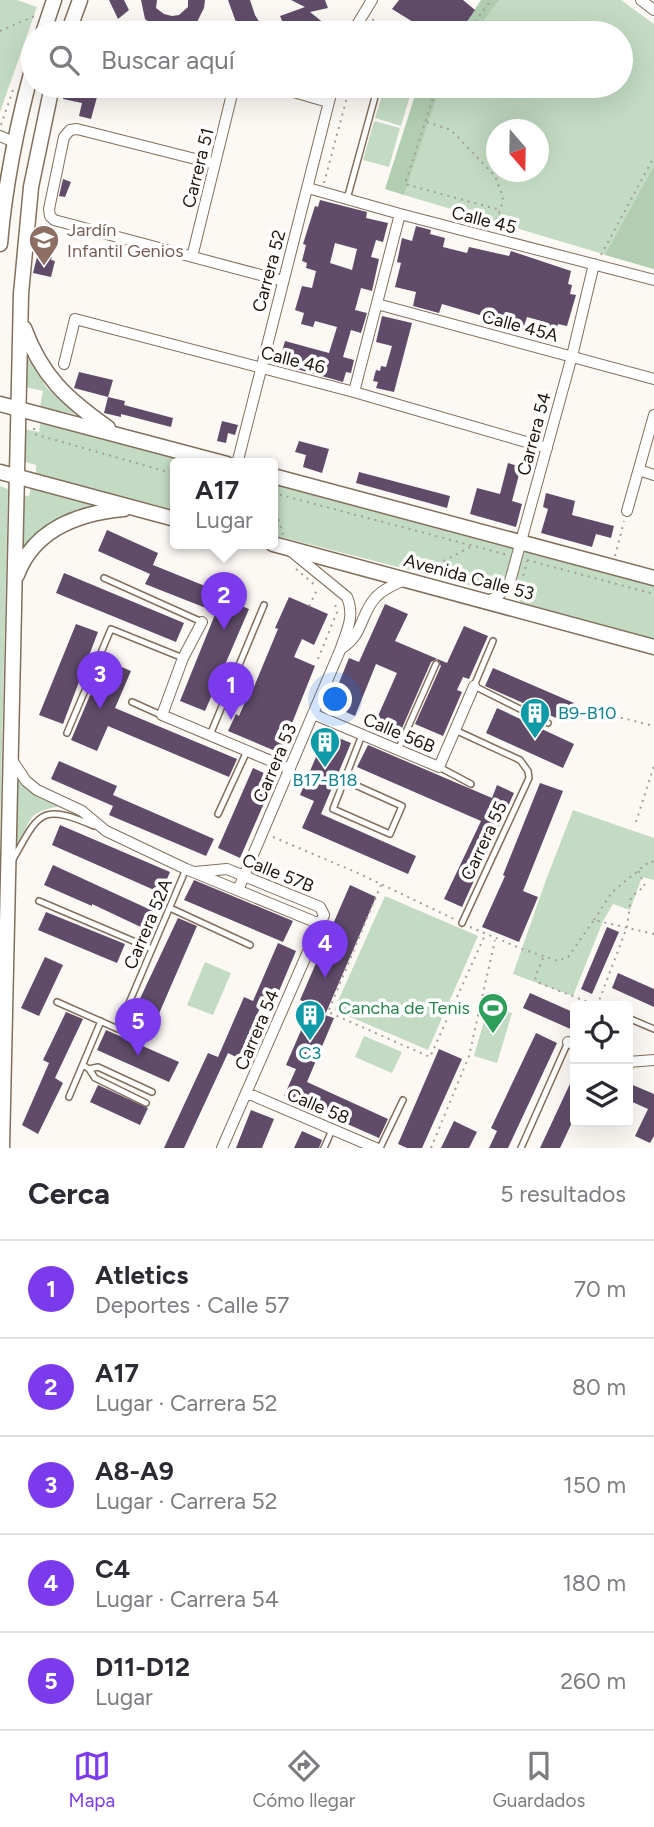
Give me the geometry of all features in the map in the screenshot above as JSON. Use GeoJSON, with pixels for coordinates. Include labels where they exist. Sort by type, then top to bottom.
{"type":"FeatureCollection","features":[{"type":"Feature","properties":{"kind":"main road"},"geometry":{"type":"LineString","coordinates":[[73,21],[80,0]]}},
{"type":"Feature","properties":{"kind":"main road"},"geometry":{"type":"LineString","coordinates":[[0,244],[7,177],[7,139],[22,98]]}},
{"type":"Feature","properties":{"kind":"main road"},"geometry":{"type":"LineString","coordinates":[[2,1148],[21,321],[27,217],[49,98]]}},
{"type":"Feature","properties":{"kind":"main road"},"geometry":{"type":"LineString","coordinates":[[21,321],[34,353],[52,381],[78,407],[118,435]]}},
{"type":"Feature","properties":{"kind":"main road"},"geometry":{"type":"LineString","coordinates":[[0,404],[204,458]]}},
{"type":"Feature","properties":{"kind":"main road"},"geometry":{"type":"LineString","coordinates":[[0,472],[170,518]]}},
{"type":"Feature","properties":{"kind":"main road"},"geometry":{"type":"LineString","coordinates":[[278,478],[524,553],[612,567],[654,578]]}},
{"type":"Feature","properties":{"kind":"main road"},"geometry":{"type":"LineString","coordinates":[[13,586],[28,552],[50,531],[90,514],[132,508]]}},
{"type":"Feature","properties":{"kind":"main road","name":"Avenida Calle 53"},"geometry":{"type":"LineString","coordinates":[[280,546],[654,647]]}},
{"type":"Feature","properties":{"kind":"street"},"geometry":{"type":"LineString","coordinates":[[362,21],[372,0]]}},
{"type":"Feature","properties":{"kind":"street"},"geometry":{"type":"LineString","coordinates":[[642,0],[654,9]]}},
{"type":"Feature","properties":{"kind":"street","name":"Carrera 51"},"geometry":{"type":"LineString","coordinates":[[192,257],[231,98]]}},
{"type":"Feature","properties":{"kind":"street"},"geometry":{"type":"LineString","coordinates":[[314,98],[328,102]]}},
{"type":"Feature","properties":{"kind":"street","name":"Carrera 52"},"geometry":{"type":"LineString","coordinates":[[238,458],[329,98]]}},
{"type":"Feature","properties":{"kind":"street"},"geometry":{"type":"LineString","coordinates":[[215,164],[77,129],[70,130],[64,137],[49,209],[50,216],[54,220],[283,281]]}},
{"type":"Feature","properties":{"kind":"street","name":"Calle 45"},"geometry":{"type":"LineString","coordinates":[[308,188],[654,281]]}},
{"type":"Feature","properties":{"kind":"street"},"geometry":{"type":"LineString","coordinates":[[354,392],[400,214]]}},
{"type":"Feature","properties":{"kind":"street","name":"Carrera 54"},"geometry":{"type":"LineString","coordinates":[[487,602],[509,585],[524,553],[547,448],[594,264]]}},
{"type":"Feature","properties":{"kind":"street","name":"Calle 45A"},"geometry":{"type":"LineString","coordinates":[[377,304],[654,379]]}},
{"type":"Feature","properties":{"kind":"street","name":"Calle 46"},"geometry":{"type":"LineString","coordinates":[[64,364],[75,319],[354,392],[547,448]]}},
{"type":"Feature","properties":{"kind":"street"},"geometry":{"type":"LineString","coordinates":[[627,511],[654,415]]}},
{"type":"Feature","properties":{"kind":"street"},"geometry":{"type":"LineString","coordinates":[[639,470],[654,475]]}},
{"type":"Feature","properties":{"kind":"street","name":"Carrera 53"},"geometry":{"type":"LineString","coordinates":[[238,890],[351,620],[352,608],[347,597],[280,546]]}},
{"type":"Feature","properties":{"kind":"street","name":"Carrera 53"},"geometry":{"type":"LineString","coordinates":[[341,648],[358,634],[374,599],[393,584],[405,580]]}},
{"type":"Feature","properties":{"kind":"street"},"geometry":{"type":"LineString","coordinates":[[202,622],[183,658],[162,715],[290,769]]}},
{"type":"Feature","properties":{"kind":"street"},"geometry":{"type":"LineString","coordinates":[[439,767],[474,685]]}},
{"type":"Feature","properties":{"kind":"street","name":"Calle 56B"},"geometry":{"type":"LineString","coordinates":[[313,714],[439,767]]}},
{"type":"Feature","properties":{"kind":"street","name":"Calle 57B"},"geometry":{"type":"LineString","coordinates":[[10,757],[26,781],[37,790],[82,811],[106,831],[190,871],[320,924],[324,915],[320,907],[227,869],[190,871]]}},
{"type":"Feature","properties":{"kind":"street","name":"Carrera 54"},"geometry":{"type":"LineString","coordinates":[[222,1148],[320,924]]}},
{"type":"Feature","properties":{"kind":"street"},"geometry":{"type":"LineString","coordinates":[[633,1062],[654,1060]]}},
{"type":"Feature","properties":{"kind":"street","name":"Calle 58"},"geometry":{"type":"LineString","coordinates":[[247,1093],[378,1148]]}},
{"type":"Feature","properties":{"kind":"lane"},"geometry":{"type":"LineString","coordinates":[[347,199],[375,98]]}},
{"type":"Feature","properties":{"kind":"lane"},"geometry":{"type":"LineString","coordinates":[[104,578],[202,622]]}},
{"type":"Feature","properties":{"kind":"lane"},"geometry":{"type":"LineString","coordinates":[[210,735],[264,605]]}},
{"type":"Feature","properties":{"kind":"lane"},"geometry":{"type":"LineString","coordinates":[[67,733],[111,629],[183,658]]}},
{"type":"Feature","properties":{"kind":"lane"},"geometry":{"type":"LineString","coordinates":[[493,641],[474,685],[548,723]]}},
{"type":"Feature","properties":{"kind":"lane"},"geometry":{"type":"LineString","coordinates":[[398,750],[436,664]]}},
{"type":"Feature","properties":{"kind":"lane"},"geometry":{"type":"LineString","coordinates":[[132,702],[162,715]]}},
{"type":"Feature","properties":{"kind":"lane","name":"Carrera 55"},"geometry":{"type":"LineString","coordinates":[[453,729],[520,760],[528,771],[527,785],[462,923]]}},
{"type":"Feature","properties":{"kind":"lane"},"geometry":{"type":"LineString","coordinates":[[344,780],[402,806],[390,834],[333,809],[344,780],[362,735]]}},
{"type":"Feature","properties":{"kind":"lane"},"geometry":{"type":"LineString","coordinates":[[218,814],[247,751]]}},
{"type":"Feature","properties":{"kind":"lane","name":"Calle 56B"},"geometry":{"type":"LineString","coordinates":[[439,767],[471,784]]}},
{"type":"Feature","properties":{"kind":"lane","name":"Calle 57B"},"geometry":{"type":"LineString","coordinates":[[8,870],[36,820],[44,815],[60,813],[106,831]]}},
{"type":"Feature","properties":{"kind":"lane","name":"Carrera 52A"},"geometry":{"type":"LineString","coordinates":[[101,1021],[118,1029],[170,908],[190,871]]}},
{"type":"Feature","properties":{"kind":"lane"},"geometry":{"type":"LineString","coordinates":[[38,901],[152,949]]}},
{"type":"Feature","properties":{"kind":"lane"},"geometry":{"type":"LineString","coordinates":[[170,908],[250,945]]}},
{"type":"Feature","properties":{"kind":"lane"},"geometry":{"type":"LineString","coordinates":[[57,1002],[101,1021],[69,1097]]}},
{"type":"Feature","properties":{"kind":"lane"},"geometry":{"type":"LineString","coordinates":[[633,1020],[654,1029]]}},
{"type":"Feature","properties":{"kind":"lane"},"geometry":{"type":"LineString","coordinates":[[521,1148],[570,1047]]}},
{"type":"Feature","properties":{"kind":"lane"},"geometry":{"type":"LineString","coordinates":[[83,1065],[95,1078],[146,1103]]}},
{"type":"Feature","properties":{"kind":"lane"},"geometry":{"type":"LineString","coordinates":[[89,1069],[98,1067],[152,1092]]}},
{"type":"Feature","properties":{"kind":"lane"},"geometry":{"type":"LineString","coordinates":[[378,1148],[403,1100]]}},
{"type":"Feature","properties":{"kind":"lane"},"geometry":{"type":"LineString","coordinates":[[324,1148],[332,1130]]}},
{"type":"Feature","properties":{"kind":"path"},"geometry":{"type":"LineString","coordinates":[[476,21],[491,0]]}},
{"type":"Feature","properties":{"kind":"path"},"geometry":{"type":"LineString","coordinates":[[0,31],[52,5]]}},
{"type":"Feature","properties":{"kind":"path"},"geometry":{"type":"LineString","coordinates":[[373,21],[376,15]]}},
{"type":"Feature","properties":{"kind":"path"},"geometry":{"type":"LineString","coordinates":[[321,192],[347,98]]}},
{"type":"Feature","properties":{"kind":"path"},"geometry":{"type":"LineString","coordinates":[[433,98],[405,184],[500,210]]}},
{"type":"Feature","properties":{"kind":"path"},"geometry":{"type":"LineString","coordinates":[[426,122],[451,130],[495,176],[503,197],[490,237]]}},
{"type":"Feature","properties":{"kind":"path"},"geometry":{"type":"LineString","coordinates":[[594,264],[654,157]]}},
{"type":"Feature","properties":{"kind":"path"},"geometry":{"type":"LineString","coordinates":[[34,434],[170,473]]}},
{"type":"Feature","properties":{"kind":"path"},"geometry":{"type":"LineString","coordinates":[[278,494],[472,546],[524,553],[654,594]]}},
{"type":"Feature","properties":{"kind":"path"},"geometry":{"type":"LineString","coordinates":[[612,567],[627,511]]}},
{"type":"Feature","properties":{"kind":"path"},"geometry":{"type":"LineString","coordinates":[[421,573],[479,543]]}},
{"type":"Feature","properties":{"kind":"path"},"geometry":{"type":"LineString","coordinates":[[515,609],[524,553]]}},
{"type":"Feature","properties":{"kind":"path"},"geometry":{"type":"LineString","coordinates":[[295,568],[303,577],[324,590]]}},
{"type":"Feature","properties":{"kind":"path"},"geometry":{"type":"LineString","coordinates":[[309,606],[318,587]]}},
{"type":"Feature","properties":{"kind":"path"},"geometry":{"type":"LineString","coordinates":[[317,659],[337,612],[331,596]]}},
{"type":"Feature","properties":{"kind":"path"},"geometry":{"type":"LineString","coordinates":[[614,716],[654,726]]}},
{"type":"Feature","properties":{"kind":"path"},"geometry":{"type":"LineString","coordinates":[[636,822],[654,766]]}},
{"type":"Feature","properties":{"kind":"path"},"geometry":{"type":"LineString","coordinates":[[272,837],[496,939],[558,961],[568,957],[612,892],[650,861],[654,862]]}},
{"type":"Feature","properties":{"kind":"path"},"geometry":{"type":"LineString","coordinates":[[599,1001],[627,928],[631,897],[645,886],[638,870]]}},
{"type":"Feature","properties":{"kind":"path"},"geometry":{"type":"LineString","coordinates":[[382,885],[328,1012],[430,1057],[485,934]]}},
{"type":"Feature","properties":{"kind":"path"},"geometry":{"type":"LineString","coordinates":[[594,919],[654,934]]}},
{"type":"Feature","properties":{"kind":"path"},"geometry":{"type":"LineString","coordinates":[[431,1148],[468,1056],[496,939]]}},
{"type":"Feature","properties":{"kind":"path"},"geometry":{"type":"LineString","coordinates":[[544,957],[535,978],[537,982],[584,1001]]}},
{"type":"Feature","properties":{"kind":"green space"},"geometry":{"type":"Polygon","coordinates":[[[0,0],[17,0],[37,7],[32,21],[21,21],[21,52],[0,112],[0,0]]]}},
{"type":"Feature","properties":{"kind":"green space"},"geometry":{"type":"Polygon","coordinates":[[[481,0],[500,0],[483,21],[467,21],[481,0]]]}},
{"type":"Feature","properties":{"kind":"green space"},"geometry":{"type":"Polygon","coordinates":[[[500,0],[621,0],[654,24],[654,269],[404,195],[437,98],[633,98],[633,21],[483,21],[500,0]]]}},
{"type":"Feature","properties":{"kind":"green space"},"geometry":{"type":"Polygon","coordinates":[[[381,98],[409,98],[401,126],[375,118],[381,98]]]}},
{"type":"Feature","properties":{"kind":"green space"},"geometry":{"type":"Polygon","coordinates":[[[414,98],[437,98],[404,195],[385,189],[414,98]]]}},
{"type":"Feature","properties":{"kind":"green space"},"geometry":{"type":"Polygon","coordinates":[[[374,121],[400,128],[389,167],[363,160],[374,121]]]}},
{"type":"Feature","properties":{"kind":"green space"},"geometry":{"type":"Polygon","coordinates":[[[654,166],[654,269],[605,255],[654,166]]]}},
{"type":"Feature","properties":{"kind":"green space"},"geometry":{"type":"Polygon","coordinates":[[[27,357],[47,388],[75,414],[40,407],[43,391],[25,387],[27,357]]]}},
{"type":"Feature","properties":{"kind":"green space"},"geometry":{"type":"Polygon","coordinates":[[[41,421],[178,458],[170,458],[170,509],[36,474],[36,465],[22,461],[24,429],[39,432],[41,421]]]}},
{"type":"Feature","properties":{"kind":"green space"},"geometry":{"type":"Polygon","coordinates":[[[278,484],[514,548],[503,586],[496,592],[278,536],[278,484]]]}},
{"type":"Feature","properties":{"kind":"green space"},"geometry":{"type":"Polygon","coordinates":[[[0,486],[8,489],[0,834],[0,486]]]}},
{"type":"Feature","properties":{"kind":"green space"},"geometry":{"type":"Polygon","coordinates":[[[31,486],[111,506],[17,558],[19,495],[29,496],[31,486]]]}},
{"type":"Feature","properties":{"kind":"green space"},"geometry":{"type":"Polygon","coordinates":[[[525,550],[654,584],[654,641],[524,605],[518,600],[515,587],[525,550]]]}},
{"type":"Feature","properties":{"kind":"green space"},"geometry":{"type":"Polygon","coordinates":[[[16,776],[31,792],[60,806],[33,816],[14,846],[16,776]]]}},
{"type":"Feature","properties":{"kind":"green space"},"geometry":{"type":"Polygon","coordinates":[[[573,810],[654,838],[654,880],[642,877],[630,910],[613,904],[603,921],[573,996],[513,974],[573,810]]]}},
{"type":"Feature","properties":{"kind":"green space"},"geometry":{"type":"Polygon","coordinates":[[[385,896],[478,936],[428,1050],[334,1010],[385,896]]]}},
{"type":"Feature","properties":{"kind":"green space"},"geometry":{"type":"Polygon","coordinates":[[[205,962],[231,973],[213,1015],[187,1005],[205,962]]]}},
{"type":"Feature","properties":{"kind":"green space","name":"Cancha de Tenis"},"geometry":{"type":"Polygon","coordinates":[[[488,1007],[512,1013],[497,1063],[474,1056],[488,1007]]]}},
{"type":"Feature","properties":{"kind":"green space"},"geometry":{"type":"Polygon","coordinates":[[[364,1036],[402,1052],[392,1073],[355,1057],[364,1036]]]}},
{"type":"Feature","properties":{"kind":"building"},"geometry":{"type":"Polygon","coordinates":[[[109,0],[124,0],[129,10],[118,19],[109,0]]]}},
{"type":"Feature","properties":{"kind":"building"},"geometry":{"type":"Polygon","coordinates":[[[141,0],[157,0],[156,8],[172,16],[179,15],[188,7],[188,0],[205,0],[198,21],[145,19],[141,0]]]}},
{"type":"Feature","properties":{"kind":"building"},"geometry":{"type":"Polygon","coordinates":[[[228,0],[250,0],[259,21],[236,21],[228,0]]]}},
{"type":"Feature","properties":{"kind":"building"},"geometry":{"type":"Polygon","coordinates":[[[291,0],[325,0],[328,8],[310,12],[321,21],[282,21],[280,16],[305,7],[291,0]]]}},
{"type":"Feature","properties":{"kind":"building"},"geometry":{"type":"Polygon","coordinates":[[[399,0],[463,0],[475,10],[467,21],[412,21],[392,9],[399,0]]]}},
{"type":"Feature","properties":{"kind":"building"},"geometry":{"type":"Polygon","coordinates":[[[97,98],[91,119],[79,116],[82,103],[63,99],[97,98]]]}},
{"type":"Feature","properties":{"kind":"building"},"geometry":{"type":"Polygon","coordinates":[[[63,179],[71,182],[65,197],[59,196],[63,179]]]}},
{"type":"Feature","properties":{"kind":"building"},"geometry":{"type":"Polygon","coordinates":[[[320,200],[367,212],[366,218],[388,223],[383,242],[376,240],[371,257],[379,259],[372,291],[361,288],[355,310],[367,313],[361,333],[351,330],[343,357],[354,360],[351,373],[346,372],[343,382],[286,366],[288,356],[281,355],[285,341],[329,353],[337,327],[315,321],[313,327],[301,324],[304,313],[295,310],[302,286],[312,288],[316,271],[306,268],[307,263],[302,261],[306,245],[303,244],[315,206],[318,207],[320,200]],[[335,243],[330,263],[352,270],[357,249],[335,243]]]}},
{"type":"Feature","properties":{"kind":"building"},"geometry":{"type":"Polygon","coordinates":[[[416,226],[445,238],[443,247],[467,253],[469,247],[509,256],[511,251],[571,271],[568,284],[572,285],[570,294],[576,295],[567,326],[558,324],[555,334],[543,331],[545,322],[527,317],[524,326],[519,325],[518,330],[499,326],[500,321],[442,304],[439,313],[413,306],[416,292],[395,287],[401,263],[397,262],[402,238],[412,241],[416,226]]]}},
{"type":"Feature","properties":{"kind":"building","name":"Jardín Infantil Genios"},"geometry":{"type":"Polygon","coordinates":[[[40,245],[54,248],[51,260],[55,261],[51,277],[33,273],[40,245]]]}},
{"type":"Feature","properties":{"kind":"building"},"geometry":{"type":"Polygon","coordinates":[[[382,316],[412,323],[394,392],[376,388],[378,382],[373,381],[376,370],[380,371],[381,366],[386,367],[392,346],[376,342],[382,316]]]}},
{"type":"Feature","properties":{"kind":"building"},"geometry":{"type":"Polygon","coordinates":[[[79,372],[113,380],[108,397],[74,388],[79,372]]]}},
{"type":"Feature","properties":{"kind":"building"},"geometry":{"type":"Polygon","coordinates":[[[108,397],[125,401],[124,405],[173,418],[171,427],[121,414],[121,417],[104,413],[108,397]]]}},
{"type":"Feature","properties":{"kind":"building"},"geometry":{"type":"Polygon","coordinates":[[[222,421],[238,425],[235,435],[228,433],[226,443],[217,441],[222,421]]]}},
{"type":"Feature","properties":{"kind":"building"},"geometry":{"type":"Polygon","coordinates":[[[299,441],[329,449],[322,473],[303,467],[306,455],[295,452],[299,441]]]}},
{"type":"Feature","properties":{"kind":"building"},"geometry":{"type":"Polygon","coordinates":[[[508,463],[521,467],[512,501],[522,504],[516,527],[470,514],[477,488],[500,494],[508,463]]]}},
{"type":"Feature","properties":{"kind":"building"},"geometry":{"type":"Polygon","coordinates":[[[359,472],[450,496],[447,508],[356,483],[359,472]]]}},
{"type":"Feature","properties":{"kind":"building"},"geometry":{"type":"Polygon","coordinates":[[[546,493],[575,501],[572,515],[614,526],[611,538],[596,534],[592,547],[541,533],[548,509],[543,507],[546,493]]]}},
{"type":"Feature","properties":{"kind":"building"},"geometry":{"type":"Polygon","coordinates":[[[107,530],[158,553],[153,565],[210,588],[208,592],[249,609],[205,711],[180,701],[216,612],[145,584],[150,574],[98,551],[107,530]]]}},
{"type":"Feature","properties":{"kind":"building"},"geometry":{"type":"Polygon","coordinates":[[[64,573],[184,623],[176,642],[56,593],[64,573]]]}},
{"type":"Feature","properties":{"kind":"building"},"geometry":{"type":"Polygon","coordinates":[[[289,597],[328,614],[314,645],[302,639],[294,657],[315,666],[280,753],[228,731],[236,714],[239,716],[249,693],[251,694],[289,597]]]}},
{"type":"Feature","properties":{"kind":"building"},"geometry":{"type":"Polygon","coordinates":[[[385,604],[408,614],[395,641],[447,663],[464,626],[488,636],[469,679],[463,677],[457,690],[462,692],[443,736],[415,724],[441,666],[437,659],[431,662],[399,735],[374,725],[397,673],[376,664],[355,716],[330,705],[349,658],[359,662],[385,604]]]}},
{"type":"Feature","properties":{"kind":"building"},"geometry":{"type":"Polygon","coordinates":[[[76,624],[98,632],[63,724],[39,715],[76,624]]]}},
{"type":"Feature","properties":{"kind":"building"},"geometry":{"type":"Polygon","coordinates":[[[105,660],[131,671],[115,708],[237,759],[229,777],[108,726],[97,751],[71,740],[105,660]]]}},
{"type":"Feature","properties":{"kind":"building"},"geometry":{"type":"Polygon","coordinates":[[[493,668],[574,703],[565,722],[485,686],[493,668]]]}},
{"type":"Feature","properties":{"kind":"building","name":"B9-B10"},"geometry":{"type":"Polygon","coordinates":[[[497,708],[574,744],[563,768],[486,733],[497,708]]]}},
{"type":"Feature","properties":{"kind":"building"},"geometry":{"type":"Polygon","coordinates":[[[326,733],[351,743],[321,814],[416,856],[408,874],[302,828],[314,801],[300,795],[326,733]]]}},
{"type":"Feature","properties":{"kind":"building"},"geometry":{"type":"Polygon","coordinates":[[[368,745],[492,798],[497,785],[514,793],[462,907],[444,899],[481,821],[357,767],[368,745]]]}},
{"type":"Feature","properties":{"kind":"building"},"geometry":{"type":"Polygon","coordinates":[[[59,761],[117,786],[113,795],[214,839],[206,856],[109,815],[113,806],[51,779],[59,761]]]}},
{"type":"Feature","properties":{"kind":"building"},"geometry":{"type":"Polygon","coordinates":[[[253,768],[275,778],[240,858],[218,848],[253,768]]]}},
{"type":"Feature","properties":{"kind":"building"},"geometry":{"type":"Polygon","coordinates":[[[540,783],[563,791],[523,891],[538,897],[519,942],[482,927],[505,876],[503,875],[540,783]]]}},
{"type":"Feature","properties":{"kind":"building"},"geometry":{"type":"Polygon","coordinates":[[[60,825],[170,872],[161,893],[52,845],[60,825]]]}},
{"type":"Feature","properties":{"kind":"building"},"geometry":{"type":"Polygon","coordinates":[[[53,865],[153,911],[145,929],[44,885],[53,865]]]}},
{"type":"Feature","properties":{"kind":"building"},"geometry":{"type":"Polygon","coordinates":[[[194,880],[293,921],[283,942],[184,900],[194,880]]]}},
{"type":"Feature","properties":{"kind":"building"},"geometry":{"type":"Polygon","coordinates":[[[350,885],[376,897],[325,1015],[334,1018],[307,1082],[388,1119],[379,1138],[284,1096],[296,1069],[286,1065],[312,1005],[300,1000],[350,885]]]}},
{"type":"Feature","properties":{"kind":"building"},"geometry":{"type":"Polygon","coordinates":[[[46,912],[125,944],[117,963],[38,930],[46,912]]]}},
{"type":"Feature","properties":{"kind":"building"},"geometry":{"type":"Polygon","coordinates":[[[178,918],[197,926],[151,1032],[129,1022],[178,918]]]}},
{"type":"Feature","properties":{"kind":"building"},"geometry":{"type":"Polygon","coordinates":[[[607,927],[619,932],[592,994],[581,989],[607,927]]]}},
{"type":"Feature","properties":{"kind":"building"},"geometry":{"type":"Polygon","coordinates":[[[278,943],[296,951],[274,1003],[264,999],[238,1058],[228,1053],[184,1148],[164,1148],[208,1053],[218,1057],[244,997],[253,1001],[278,943]]]}},
{"type":"Feature","properties":{"kind":"building"},"geometry":{"type":"Polygon","coordinates":[[[45,957],[63,965],[39,1016],[21,1008],[45,957]]]}},
{"type":"Feature","properties":{"kind":"building"},"geometry":{"type":"Polygon","coordinates":[[[618,973],[654,989],[654,1007],[612,988],[618,973]]]}},
{"type":"Feature","properties":{"kind":"building"},"geometry":{"type":"Polygon","coordinates":[[[530,993],[570,1011],[570,1029],[523,1008],[530,993]]]}},
{"type":"Feature","properties":{"kind":"building"},"geometry":{"type":"Polygon","coordinates":[[[66,1012],[83,1019],[55,1078],[63,1083],[38,1134],[22,1125],[49,1063],[43,1060],[66,1012]]]}},
{"type":"Feature","properties":{"kind":"building"},"geometry":{"type":"Polygon","coordinates":[[[106,1030],[179,1062],[169,1082],[97,1050],[106,1030]]]}},
{"type":"Feature","properties":{"kind":"building"},"geometry":{"type":"Polygon","coordinates":[[[536,1033],[557,1043],[508,1148],[489,1148],[497,1131],[491,1128],[536,1033]]]}},
{"type":"Feature","properties":{"kind":"building"},"geometry":{"type":"Polygon","coordinates":[[[439,1049],[462,1059],[422,1148],[407,1148],[398,1144],[439,1049]]]}},
{"type":"Feature","properties":{"kind":"building"},"geometry":{"type":"Polygon","coordinates":[[[570,1084],[570,1127],[560,1148],[540,1148],[570,1084]]]}},
{"type":"Feature","properties":{"kind":"building"},"geometry":{"type":"Polygon","coordinates":[[[98,1085],[148,1108],[140,1125],[90,1102],[98,1085]]]}},
{"type":"Feature","properties":{"kind":"building"},"geometry":{"type":"Polygon","coordinates":[[[633,1085],[654,1094],[654,1136],[650,1143],[635,1136],[648,1109],[633,1102],[633,1085]]]}},
{"type":"Feature","properties":{"kind":"building"},"geometry":{"type":"Polygon","coordinates":[[[251,1110],[274,1119],[262,1148],[236,1148],[251,1110]]]}},
{"type":"Feature","properties":{"kind":"building"},"geometry":{"type":"Polygon","coordinates":[[[454,1121],[477,1132],[469,1148],[441,1148],[454,1121]]]}},
{"type":"Feature","properties":{"kind":"building"},"geometry":{"type":"Polygon","coordinates":[[[302,1131],[322,1140],[319,1148],[294,1148],[302,1131]]]}},
{"type":"Feature","properties":{"kind":"place","name":"Jardín Infantil Genios"},"geometry":{"type":"Point","coordinates":[44,267]}},
{"type":"Feature","properties":{"kind":"place","name":"A17"},"geometry":{"type":"Point","coordinates":[224,630]}},
{"type":"Feature","properties":{"kind":"place","name":"A8-A9"},"geometry":{"type":"Point","coordinates":[100,709]}},
{"type":"Feature","properties":{"kind":"place","name":"Atletics"},"geometry":{"type":"Point","coordinates":[231,720]}},
{"type":"Feature","properties":{"kind":"place","name":"B9-B10"},"geometry":{"type":"Point","coordinates":[535,740]}},
{"type":"Feature","properties":{"kind":"place","name":"B17-B18"},"geometry":{"type":"Point","coordinates":[325,769]}},
{"type":"Feature","properties":{"kind":"place","name":"C4"},"geometry":{"type":"Point","coordinates":[325,978]}},
{"type":"Feature","properties":{"kind":"place","name":"Cancha de Tenis"},"geometry":{"type":"Point","coordinates":[493,1035]}},
{"type":"Feature","properties":{"kind":"place","name":"C3"},"geometry":{"type":"Point","coordinates":[310,1042]}},
{"type":"Feature","properties":{"kind":"place","name":"D11-D12"},"geometry":{"type":"Point","coordinates":[138,1056]}}]}
